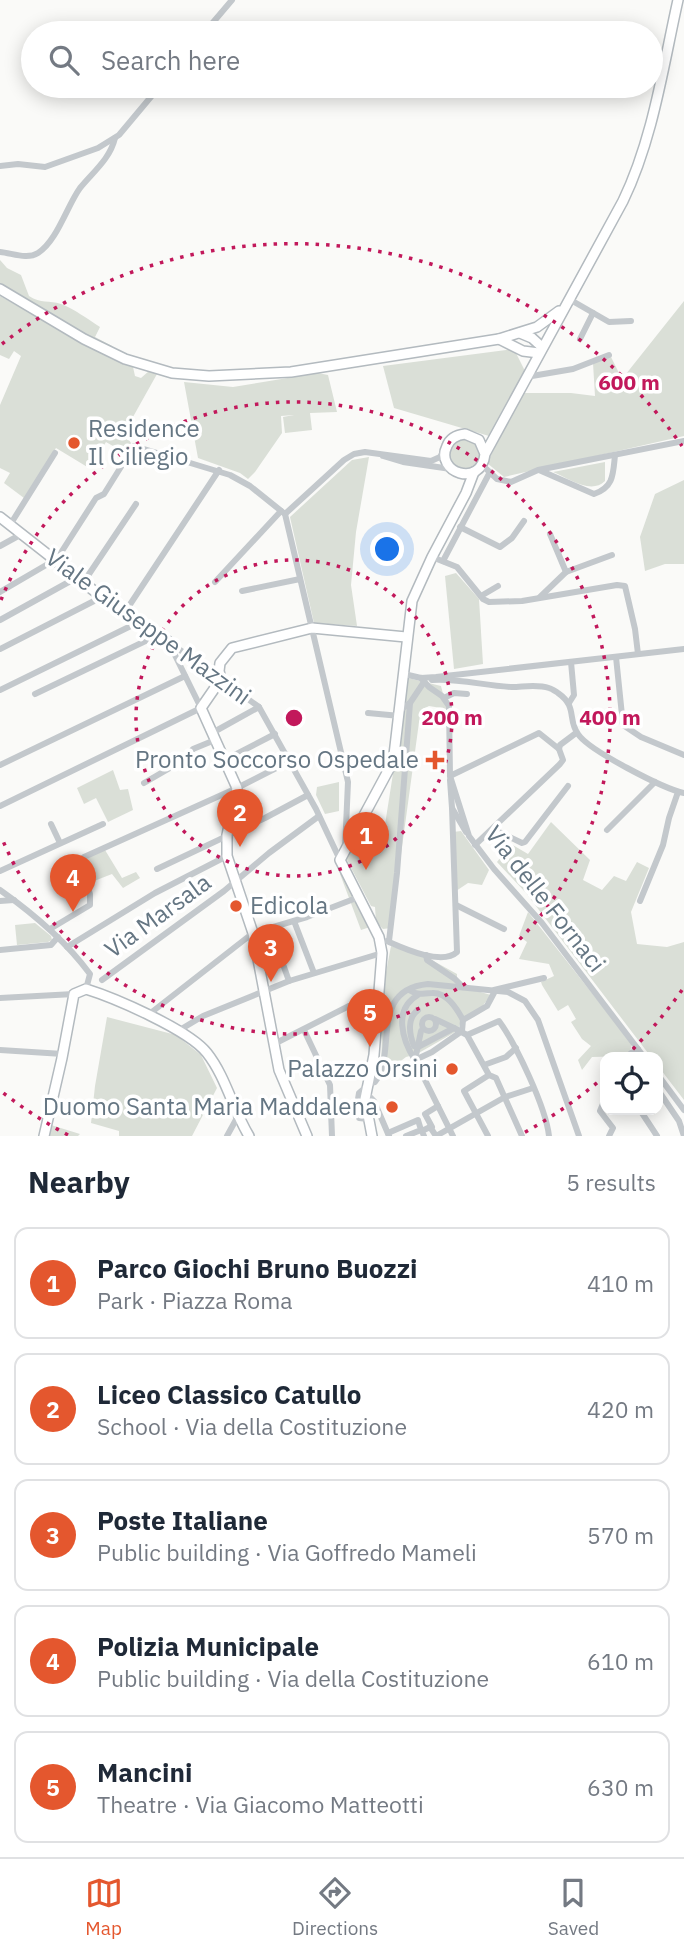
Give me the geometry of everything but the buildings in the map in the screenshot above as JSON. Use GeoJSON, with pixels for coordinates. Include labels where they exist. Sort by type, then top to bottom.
{"type":"FeatureCollection","features":[{"type":"Feature","properties":{"kind":"main road"},"geometry":{"type":"LineString","coordinates":[[663,67],[678,0]]}},
{"type":"Feature","properties":{"kind":"main road"},"geometry":{"type":"LineString","coordinates":[[454,471],[468,474],[482,465],[485,454],[540,350],[623,201],[637,168],[656,98]]}},
{"type":"Feature","properties":{"kind":"main road"},"geometry":{"type":"LineString","coordinates":[[0,289],[84,339],[125,359],[154,369],[188,375],[283,373],[499,339],[542,324],[567,303]]}},
{"type":"Feature","properties":{"kind":"main road"},"geometry":{"type":"LineString","coordinates":[[519,333],[532,338],[540,350]]}},
{"type":"Feature","properties":{"kind":"main road"},"geometry":{"type":"LineString","coordinates":[[499,339],[516,349],[524,359],[527,375]]}},
{"type":"Feature","properties":{"kind":"main road"},"geometry":{"type":"LineString","coordinates":[[516,349],[540,350]]}},
{"type":"Feature","properties":{"kind":"main road"},"geometry":{"type":"LineString","coordinates":[[456,512],[464,489],[447,464],[445,450],[450,440],[459,435],[485,439],[497,434]]}},
{"type":"Feature","properties":{"kind":"main road"},"geometry":{"type":"LineString","coordinates":[[475,437],[482,444],[485,454]]}},
{"type":"Feature","properties":{"kind":"main road"},"geometry":{"type":"LineString","coordinates":[[372,1136],[366,1088],[373,1063],[384,939],[340,860],[386,776],[395,752],[411,603],[474,472]]}},
{"type":"Feature","properties":{"kind":"main road","name":"Viale Giuseppe Mazzini"},"geometry":{"type":"LineString","coordinates":[[0,517],[100,596],[167,641]]}},
{"type":"Feature","properties":{"kind":"main road"},"geometry":{"type":"LineString","coordinates":[[307,1136],[282,1078],[253,933],[227,856],[227,835],[237,788],[201,708],[221,679],[220,665],[232,648],[312,628],[407,637]]}},
{"type":"Feature","properties":{"kind":"main road"},"geometry":{"type":"LineString","coordinates":[[44,1136],[74,994],[86,989],[123,1002],[148,1015],[178,1031],[208,1054],[249,1136]]}},
{"type":"Feature","properties":{"kind":"street"},"geometry":{"type":"LineString","coordinates":[[214,21],[232,0]]}},
{"type":"Feature","properties":{"kind":"street"},"geometry":{"type":"LineString","coordinates":[[0,166],[18,163],[49,166],[96,149],[115,138],[150,98]]}},
{"type":"Feature","properties":{"kind":"street"},"geometry":{"type":"LineString","coordinates":[[0,252],[29,256],[41,251],[79,190],[110,153],[115,138]]}},
{"type":"Feature","properties":{"kind":"street"},"geometry":{"type":"LineString","coordinates":[[567,303],[608,322],[631,321]]}},
{"type":"Feature","properties":{"kind":"street"},"geometry":{"type":"LineString","coordinates":[[580,339],[593,313]]}},
{"type":"Feature","properties":{"kind":"street"},"geometry":{"type":"LineString","coordinates":[[527,375],[573,369],[609,355]]}},
{"type":"Feature","properties":{"kind":"street"},"geometry":{"type":"LineString","coordinates":[[482,465],[494,477],[505,482],[538,470],[684,441]]}},
{"type":"Feature","properties":{"kind":"street"},"geometry":{"type":"LineString","coordinates":[[0,592],[54,561],[96,498],[104,494],[134,446],[219,470],[245,483],[283,512],[348,782],[345,851]]}},
{"type":"Feature","properties":{"kind":"street"},"geometry":{"type":"LineString","coordinates":[[215,582],[283,512],[344,460],[360,452],[431,461],[440,457],[445,450]]}},
{"type":"Feature","properties":{"kind":"street"},"geometry":{"type":"LineString","coordinates":[[9,526],[55,453]]}},
{"type":"Feature","properties":{"kind":"street"},"geometry":{"type":"LineString","coordinates":[[372,453],[403,463],[454,471]]}},
{"type":"Feature","properties":{"kind":"street"},"geometry":{"type":"LineString","coordinates":[[538,470],[594,494],[606,489],[610,484],[615,455]]}},
{"type":"Feature","properties":{"kind":"street"},"geometry":{"type":"LineString","coordinates":[[125,612],[219,470]]}},
{"type":"Feature","properties":{"kind":"street"},"geometry":{"type":"LineString","coordinates":[[443,561],[490,472]]}},
{"type":"Feature","properties":{"kind":"street"},"geometry":{"type":"LineString","coordinates":[[0,620],[80,580],[136,504]]}},
{"type":"Feature","properties":{"kind":"street"},"geometry":{"type":"LineString","coordinates":[[460,527],[500,547],[512,538],[524,521]]}},
{"type":"Feature","properties":{"kind":"street"},"geometry":{"type":"LineString","coordinates":[[550,534],[566,572]]}},
{"type":"Feature","properties":{"kind":"street"},"geometry":{"type":"LineString","coordinates":[[0,546],[20,535]]}},
{"type":"Feature","properties":{"kind":"street"},"geometry":{"type":"LineString","coordinates":[[538,598],[566,572],[612,555]]}},
{"type":"Feature","properties":{"kind":"street"},"geometry":{"type":"LineString","coordinates":[[432,557],[460,570],[486,601],[494,603],[625,586],[638,654]]}},
{"type":"Feature","properties":{"kind":"street"},"geometry":{"type":"LineString","coordinates":[[242,591],[300,579]]}},
{"type":"Feature","properties":{"kind":"street"},"geometry":{"type":"LineString","coordinates":[[481,596],[498,586]]}},
{"type":"Feature","properties":{"kind":"street"},"geometry":{"type":"LineString","coordinates":[[0,649],[100,596]]}},
{"type":"Feature","properties":{"kind":"street"},"geometry":{"type":"LineString","coordinates":[[0,690],[139,622]]}},
{"type":"Feature","properties":{"kind":"street"},"geometry":{"type":"LineString","coordinates":[[35,694],[158,635]]}},
{"type":"Feature","properties":{"kind":"street"},"geometry":{"type":"LineString","coordinates":[[0,806],[201,708],[167,641]]}},
{"type":"Feature","properties":{"kind":"street","name":"Viale Giuseppe Mazzini"},"geometry":{"type":"LineString","coordinates":[[167,641],[259,707],[290,761],[340,860]]}},
{"type":"Feature","properties":{"kind":"street"},"geometry":{"type":"LineString","coordinates":[[368,713],[400,713],[428,681],[684,649]]}},
{"type":"Feature","properties":{"kind":"street"},"geometry":{"type":"LineString","coordinates":[[616,657],[623,725],[641,737],[684,755]]}},
{"type":"Feature","properties":{"kind":"street"},"geometry":{"type":"LineString","coordinates":[[569,703],[574,695],[572,662]]}},
{"type":"Feature","properties":{"kind":"street"},"geometry":{"type":"LineString","coordinates":[[404,674],[428,681],[447,679],[511,687],[550,688],[569,703],[576,733],[591,748],[661,787],[681,792],[668,818],[663,845],[640,901]]}},
{"type":"Feature","properties":{"kind":"street"},"geometry":{"type":"LineString","coordinates":[[0,765],[185,676]]}},
{"type":"Feature","properties":{"kind":"street"},"geometry":{"type":"LineString","coordinates":[[428,681],[444,698],[454,693],[467,694]]}},
{"type":"Feature","properties":{"kind":"street","name":"Via delle Fornaci"},"geometry":{"type":"LineString","coordinates":[[444,698],[450,711],[450,776],[469,836],[542,923],[640,1052]]}},
{"type":"Feature","properties":{"kind":"street"},"geometry":{"type":"LineString","coordinates":[[410,703],[397,873],[384,939],[426,955],[448,958],[457,952],[450,776],[539,733],[559,749],[563,760],[475,845]]}},
{"type":"Feature","properties":{"kind":"street"},"geometry":{"type":"LineString","coordinates":[[144,783],[187,758],[193,749],[259,707]]}},
{"type":"Feature","properties":{"kind":"street"},"geometry":{"type":"LineString","coordinates":[[559,749],[560,744],[576,733]]}},
{"type":"Feature","properties":{"kind":"street"},"geometry":{"type":"LineString","coordinates":[[225,760],[275,734]]}},
{"type":"Feature","properties":{"kind":"street"},"geometry":{"type":"LineString","coordinates":[[50,929],[90,905],[90,894],[80,861],[84,857],[290,761]]}},
{"type":"Feature","properties":{"kind":"street"},"geometry":{"type":"LineString","coordinates":[[607,830],[655,782]]}},
{"type":"Feature","properties":{"kind":"street"},"geometry":{"type":"LineString","coordinates":[[493,829],[525,842],[568,786]]}},
{"type":"Feature","properties":{"kind":"street"},"geometry":{"type":"LineString","coordinates":[[157,869],[308,795]]}},
{"type":"Feature","properties":{"kind":"street"},"geometry":{"type":"LineString","coordinates":[[452,808],[469,836]]}},
{"type":"Feature","properties":{"kind":"street","name":"Via Marsala"},"geometry":{"type":"LineString","coordinates":[[102,980],[319,816]]}},
{"type":"Feature","properties":{"kind":"street"},"geometry":{"type":"LineString","coordinates":[[51,824],[60,843]]}},
{"type":"Feature","properties":{"kind":"street"},"geometry":{"type":"LineString","coordinates":[[0,871],[103,824]]}},
{"type":"Feature","properties":{"kind":"street"},"geometry":{"type":"LineString","coordinates":[[452,828],[462,827]]}},
{"type":"Feature","properties":{"kind":"street"},"geometry":{"type":"LineString","coordinates":[[67,947],[155,893],[227,856]]}},
{"type":"Feature","properties":{"kind":"street"},"geometry":{"type":"LineString","coordinates":[[77,885],[85,881]]}},
{"type":"Feature","properties":{"kind":"street"},"geometry":{"type":"LineString","coordinates":[[0,890],[50,929],[90,974],[102,980],[103,986],[97,992]]}},
{"type":"Feature","properties":{"kind":"street"},"geometry":{"type":"LineString","coordinates":[[148,1015],[253,933],[359,897]]}},
{"type":"Feature","properties":{"kind":"street"},"geometry":{"type":"LineString","coordinates":[[0,901],[14,900]]}},
{"type":"Feature","properties":{"kind":"street"},"geometry":{"type":"LineString","coordinates":[[456,905],[504,929]]}},
{"type":"Feature","properties":{"kind":"street"},"geometry":{"type":"LineString","coordinates":[[294,921],[314,973]]}},
{"type":"Feature","properties":{"kind":"street"},"geometry":{"type":"LineString","coordinates":[[271,928],[289,981]]}},
{"type":"Feature","properties":{"kind":"street"},"geometry":{"type":"LineString","coordinates":[[0,950],[51,945],[58,937]]}},
{"type":"Feature","properties":{"kind":"street"},"geometry":{"type":"LineString","coordinates":[[178,1031],[206,1015],[289,981],[382,954]]}},
{"type":"Feature","properties":{"kind":"street"},"geometry":{"type":"LineString","coordinates":[[426,955],[427,960],[463,987]]}},
{"type":"Feature","properties":{"kind":"street"},"geometry":{"type":"LineString","coordinates":[[86,989],[90,974]]}},
{"type":"Feature","properties":{"kind":"street"},"geometry":{"type":"LineString","coordinates":[[493,990],[544,978]]}},
{"type":"Feature","properties":{"kind":"street"},"geometry":{"type":"LineString","coordinates":[[401,1127],[405,1136],[421,1130],[418,1120],[401,1127],[389,1134],[366,1088],[380,1073],[389,1014],[398,998],[417,986],[428,984],[508,992],[525,1002],[538,1020],[579,1136]]}},
{"type":"Feature","properties":{"kind":"street"},"geometry":{"type":"LineString","coordinates":[[409,990],[418,995]]}},
{"type":"Feature","properties":{"kind":"street"},"geometry":{"type":"LineString","coordinates":[[463,1020],[487,1006],[493,990]]}},
{"type":"Feature","properties":{"kind":"street"},"geometry":{"type":"LineString","coordinates":[[0,998],[74,994]]}},
{"type":"Feature","properties":{"kind":"street"},"geometry":{"type":"LineString","coordinates":[[452,1133],[404,1044],[403,1014],[408,1003],[418,995],[440,994],[449,1000],[463,1020],[464,1033],[489,1075],[496,1078],[522,1136]]}},
{"type":"Feature","properties":{"kind":"street"},"geometry":{"type":"LineString","coordinates":[[408,1003],[427,1017],[464,1033]]}},
{"type":"Feature","properties":{"kind":"street"},"geometry":{"type":"LineString","coordinates":[[274,1044],[349,1006],[379,1004]]}},
{"type":"Feature","properties":{"kind":"street"},"geometry":{"type":"LineString","coordinates":[[417,1047],[412,1042],[410,1031],[412,1016],[418,1010]]}},
{"type":"Feature","properties":{"kind":"street"},"geometry":{"type":"LineString","coordinates":[[415,1060],[422,1023],[427,1017]]}},
{"type":"Feature","properties":{"kind":"street"},"geometry":{"type":"LineString","coordinates":[[410,1031],[435,1029],[435,1019]]}},
{"type":"Feature","properties":{"kind":"street"},"geometry":{"type":"LineString","coordinates":[[415,1060],[464,1033],[499,1021],[516,1048],[547,1124],[549,1136]]}},
{"type":"Feature","properties":{"kind":"street"},"geometry":{"type":"LineString","coordinates":[[417,1047],[454,1028]]}},
{"type":"Feature","properties":{"kind":"street"},"geometry":{"type":"LineString","coordinates":[[304,1030],[330,1085],[332,1136]]}},
{"type":"Feature","properties":{"kind":"street"},"geometry":{"type":"LineString","coordinates":[[484,1065],[506,1057],[516,1048]]}},
{"type":"Feature","properties":{"kind":"street"},"geometry":{"type":"LineString","coordinates":[[633,1052],[638,1049]]}},
{"type":"Feature","properties":{"kind":"street"},"geometry":{"type":"LineString","coordinates":[[0,1050],[63,1054]]}},
{"type":"Feature","properties":{"kind":"street"},"geometry":{"type":"LineString","coordinates":[[488,1136],[464,1091],[489,1075]]}},
{"type":"Feature","properties":{"kind":"street"},"geometry":{"type":"LineString","coordinates":[[663,1082],[684,1110]]}},
{"type":"Feature","properties":{"kind":"street"},"geometry":{"type":"LineString","coordinates":[[438,1106],[425,1114],[436,1136],[452,1133],[477,1113],[505,1097],[533,1088]]}},
{"type":"Feature","properties":{"kind":"street"},"geometry":{"type":"LineString","coordinates":[[663,1097],[679,1121],[684,1136]]}},
{"type":"Feature","properties":{"kind":"street"},"geometry":{"type":"LineString","coordinates":[[603,1115],[613,1128],[608,1136]]}},
{"type":"Feature","properties":{"kind":"street"},"geometry":{"type":"LineString","coordinates":[[643,1115],[657,1136]]}},
{"type":"Feature","properties":{"kind":"street"},"geometry":{"type":"LineString","coordinates":[[227,1136],[238,1116]]}},
{"type":"Feature","properties":{"kind":"street"},"geometry":{"type":"LineString","coordinates":[[423,1134],[432,1127]]}},
{"type":"Feature","properties":{"kind":"shaded area"},"geometry":{"type":"Polygon","coordinates":[[[0,260],[7,268],[21,275],[29,296],[61,304],[76,311],[100,327],[95,337],[112,346],[108,348],[0,287],[0,260]]]}},
{"type":"Feature","properties":{"kind":"shaded area"},"geometry":{"type":"Polygon","coordinates":[[[0,296],[89,346],[133,367],[135,376],[141,378],[149,371],[157,374],[124,433],[131,443],[125,453],[106,442],[89,468],[56,448],[24,498],[4,483],[10,473],[0,468],[0,405],[21,356],[14,351],[9,359],[0,355],[0,296]]]}},
{"type":"Feature","properties":{"kind":"shaded area"},"geometry":{"type":"Polygon","coordinates":[[[684,301],[684,436],[504,477],[487,463],[522,393],[595,396],[593,363],[611,357],[622,379],[684,301]]]}},
{"type":"Feature","properties":{"kind":"shaded area"},"geometry":{"type":"Polygon","coordinates":[[[514,349],[525,371],[489,436],[394,408],[383,366],[514,349]]]}},
{"type":"Feature","properties":{"kind":"shaded area"},"geometry":{"type":"Polygon","coordinates":[[[318,373],[328,375],[337,412],[310,413],[312,430],[285,433],[283,417],[294,415],[281,416],[282,433],[248,479],[240,473],[198,458],[184,382],[233,387],[318,373]]]}},
{"type":"Feature","properties":{"kind":"shaded area"},"geometry":{"type":"Polygon","coordinates":[[[465,438],[476,443],[481,454],[476,465],[465,470],[454,465],[449,454],[454,443],[465,438]]]}},
{"type":"Feature","properties":{"kind":"shaded area"},"geometry":{"type":"Polygon","coordinates":[[[369,457],[356,532],[351,585],[357,626],[314,623],[290,517],[352,460],[369,457]]]}},
{"type":"Feature","properties":{"kind":"shaded area"},"geometry":{"type":"Polygon","coordinates":[[[605,462],[605,481],[599,485],[586,486],[553,472],[605,462]]]}},
{"type":"Feature","properties":{"kind":"shaded area"},"geometry":{"type":"Polygon","coordinates":[[[684,480],[684,564],[665,564],[645,571],[640,537],[655,494],[684,480]]]}},
{"type":"Feature","properties":{"kind":"shaded area"},"geometry":{"type":"Polygon","coordinates":[[[456,573],[479,599],[483,664],[454,669],[445,576],[456,573]]]}},
{"type":"Feature","properties":{"kind":"shaded area"},"geometry":{"type":"Polygon","coordinates":[[[408,678],[441,686],[447,709],[429,706],[423,709],[420,715],[391,928],[383,929],[376,922],[375,907],[371,906],[346,858],[363,826],[384,831],[408,678]]]}},
{"type":"Feature","properties":{"kind":"shaded area"},"geometry":{"type":"Polygon","coordinates":[[[113,770],[120,790],[128,789],[133,810],[108,822],[96,798],[84,804],[77,788],[113,770]]]}},
{"type":"Feature","properties":{"kind":"shaded area"},"geometry":{"type":"Polygon","coordinates":[[[339,782],[339,811],[325,814],[316,795],[317,787],[339,782]]]}},
{"type":"Feature","properties":{"kind":"shaded area"},"geometry":{"type":"Polygon","coordinates":[[[551,822],[590,860],[583,880],[602,890],[614,876],[626,881],[637,862],[649,868],[631,912],[637,944],[667,947],[684,942],[684,1100],[663,1073],[663,1052],[647,1052],[526,893],[497,862],[511,844],[528,854],[551,822]]]}},
{"type":"Feature","properties":{"kind":"shaded area"},"geometry":{"type":"Polygon","coordinates":[[[461,831],[489,870],[482,885],[468,883],[456,891],[453,832],[461,831]]]}},
{"type":"Feature","properties":{"kind":"shaded area"},"geometry":{"type":"Polygon","coordinates":[[[105,850],[122,878],[136,872],[140,878],[123,888],[112,874],[89,883],[84,867],[86,859],[105,850]]]}},
{"type":"Feature","properties":{"kind":"shaded area"},"geometry":{"type":"Polygon","coordinates":[[[340,874],[345,874],[370,927],[361,930],[340,874]]]}},
{"type":"Feature","properties":{"kind":"shaded area"},"geometry":{"type":"Polygon","coordinates":[[[528,912],[632,1044],[630,1052],[600,1052],[600,1057],[592,1057],[582,1070],[578,1060],[591,1046],[582,1039],[571,1022],[576,1019],[568,1005],[558,1011],[542,985],[541,982],[554,976],[549,964],[519,959],[527,942],[519,936],[528,912]]]}},
{"type":"Feature","properties":{"kind":"shaded area"},"geometry":{"type":"Polygon","coordinates":[[[35,923],[51,936],[52,940],[17,945],[15,925],[35,923]]]}},
{"type":"Feature","properties":{"kind":"shaded area"},"geometry":{"type":"Polygon","coordinates":[[[391,946],[430,959],[457,974],[463,987],[491,995],[481,1008],[460,1024],[457,1031],[417,1054],[406,1057],[381,1076],[383,988],[391,946]]]}},
{"type":"Feature","properties":{"kind":"shaded area"},"geometry":{"type":"Polygon","coordinates":[[[107,1017],[176,1035],[201,1055],[217,1088],[192,1136],[119,1136],[119,1131],[91,1123],[107,1017]]]}},
{"type":"Feature","properties":{"kind":"shaded area"},"geometry":{"type":"Polygon","coordinates":[[[51,1125],[80,1134],[49,1136],[51,1125]]]}},
{"type":"Feature","properties":{"kind":"place","name":"Residence Il Ciliegio"},"geometry":{"type":"Point","coordinates":[74,443]}},
{"type":"Feature","properties":{"kind":"place","name":"Pronto Soccorso Ospedale"},"geometry":{"type":"Point","coordinates":[435,760]}},
{"type":"Feature","properties":{"kind":"place","name":"Liceo Classico Catullo"},"geometry":{"type":"Point","coordinates":[240,847]}},
{"type":"Feature","properties":{"kind":"place","name":"Parco Giochi Bruno Buozzi"},"geometry":{"type":"Point","coordinates":[366,870]}},
{"type":"Feature","properties":{"kind":"place","name":"Edicola"},"geometry":{"type":"Point","coordinates":[236,906]}},
{"type":"Feature","properties":{"kind":"place","name":"Polizia Municipale"},"geometry":{"type":"Point","coordinates":[73,912]}},
{"type":"Feature","properties":{"kind":"place","name":"Poste Italiane"},"geometry":{"type":"Point","coordinates":[271,982]}},
{"type":"Feature","properties":{"kind":"place","name":"Mancini"},"geometry":{"type":"Point","coordinates":[370,1047]}},
{"type":"Feature","properties":{"kind":"place","name":"Palazzo Orsini"},"geometry":{"type":"Point","coordinates":[452,1069]}},
{"type":"Feature","properties":{"kind":"place","name":"Duomo Santa Maria Maddalena"},"geometry":{"type":"Point","coordinates":[392,1107]}}]}
